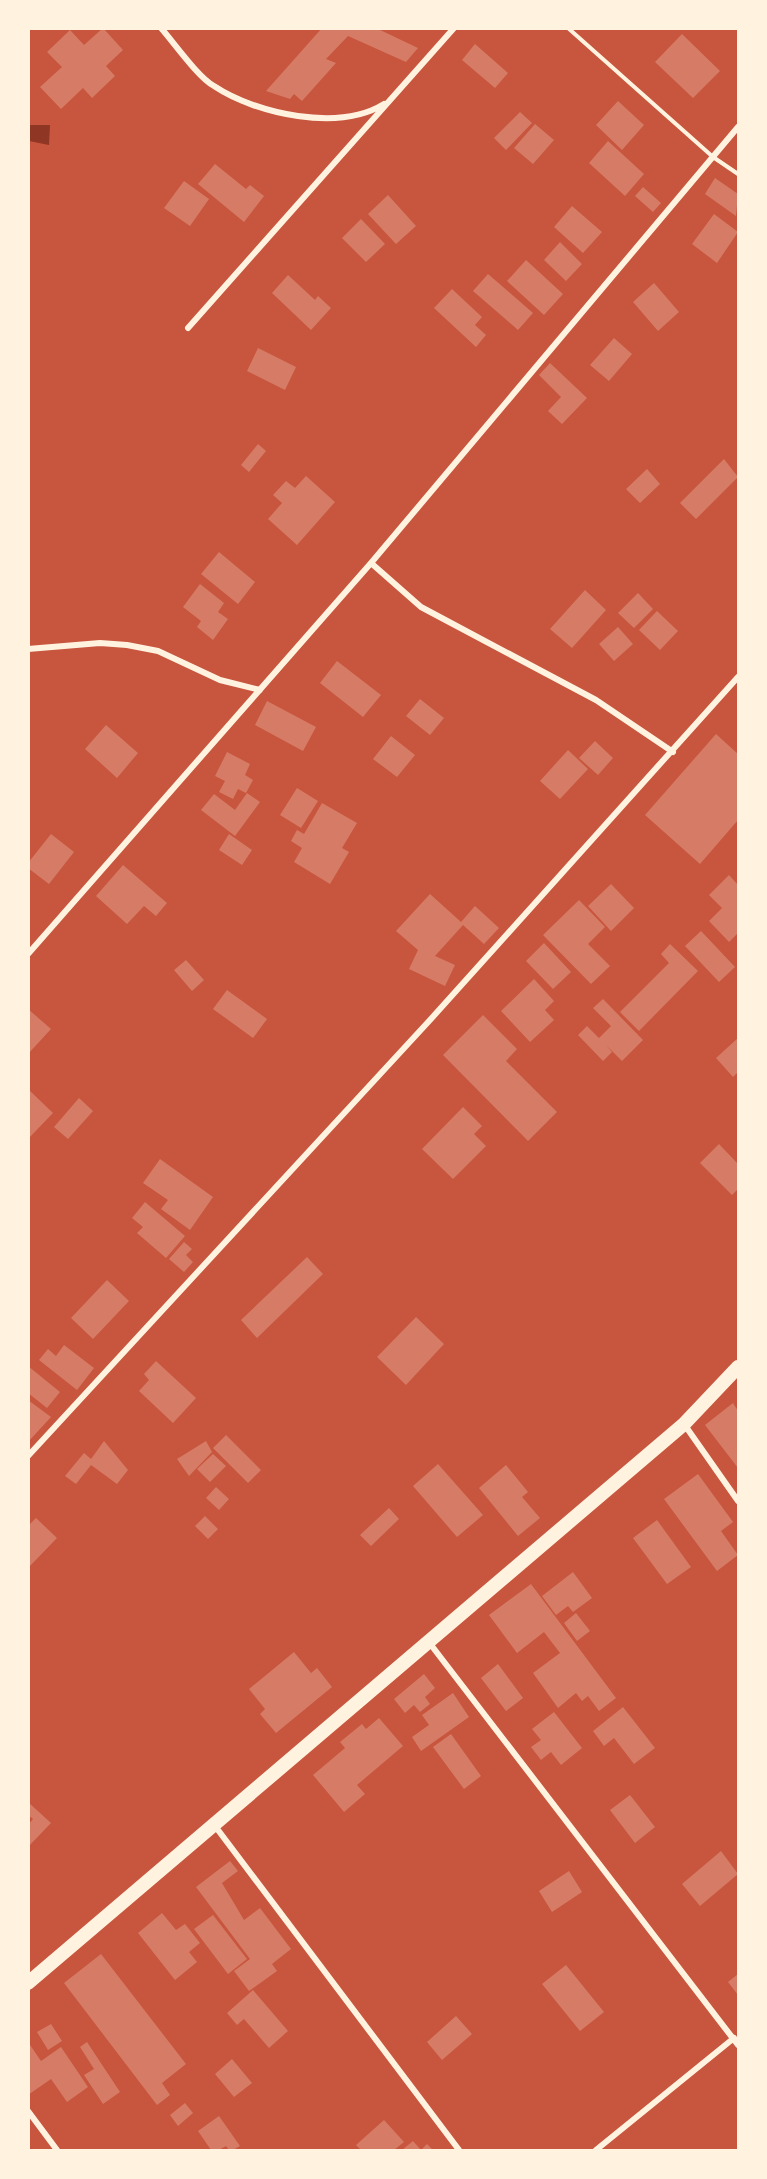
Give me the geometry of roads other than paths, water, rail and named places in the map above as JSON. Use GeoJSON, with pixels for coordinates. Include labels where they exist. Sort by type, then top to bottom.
{"type":"FeatureCollection","features":[{"type":"Feature","properties":{"kind":"main road"},"geometry":{"type":"LineString","coordinates":[[28,1983],[684,1424],[738,1366]]}},
{"type":"Feature","properties":{"kind":"street"},"geometry":{"type":"LineString","coordinates":[[161,28],[212,86],[245,102],[285,115],[345,117],[369,113],[391,100]]}},
{"type":"Feature","properties":{"kind":"street"},"geometry":{"type":"LineString","coordinates":[[188,328],[454,28]]}},
{"type":"Feature","properties":{"kind":"street"},"geometry":{"type":"LineString","coordinates":[[28,954],[371,564],[738,127]]}},
{"type":"Feature","properties":{"kind":"street"},"geometry":{"type":"LineString","coordinates":[[371,564],[421,607],[596,700],[673,752]]}},
{"type":"Feature","properties":{"kind":"street"},"geometry":{"type":"LineString","coordinates":[[28,649],[100,643],[126,645],[158,651],[220,680],[261,690]]}},
{"type":"Feature","properties":{"kind":"street"},"geometry":{"type":"LineString","coordinates":[[28,1456],[673,752],[738,677]]}},
{"type":"Feature","properties":{"kind":"street"},"geometry":{"type":"LineString","coordinates":[[684,1424],[738,1501]]}},
{"type":"Feature","properties":{"kind":"street"},"geometry":{"type":"LineString","coordinates":[[428,1641],[738,2044]]}},
{"type":"Feature","properties":{"kind":"street"},"geometry":{"type":"LineString","coordinates":[[214,1826],[459,2151]]}},
{"type":"Feature","properties":{"kind":"street"},"geometry":{"type":"LineString","coordinates":[[596,2151],[734,2038]]}},
{"type":"Feature","properties":{"kind":"street"},"geometry":{"type":"LineString","coordinates":[[28,2112],[57,2151]]}},
{"type":"Feature","properties":{"kind":"lane"},"geometry":{"type":"LineString","coordinates":[[568,28],[713,157],[738,174]]}}]}
